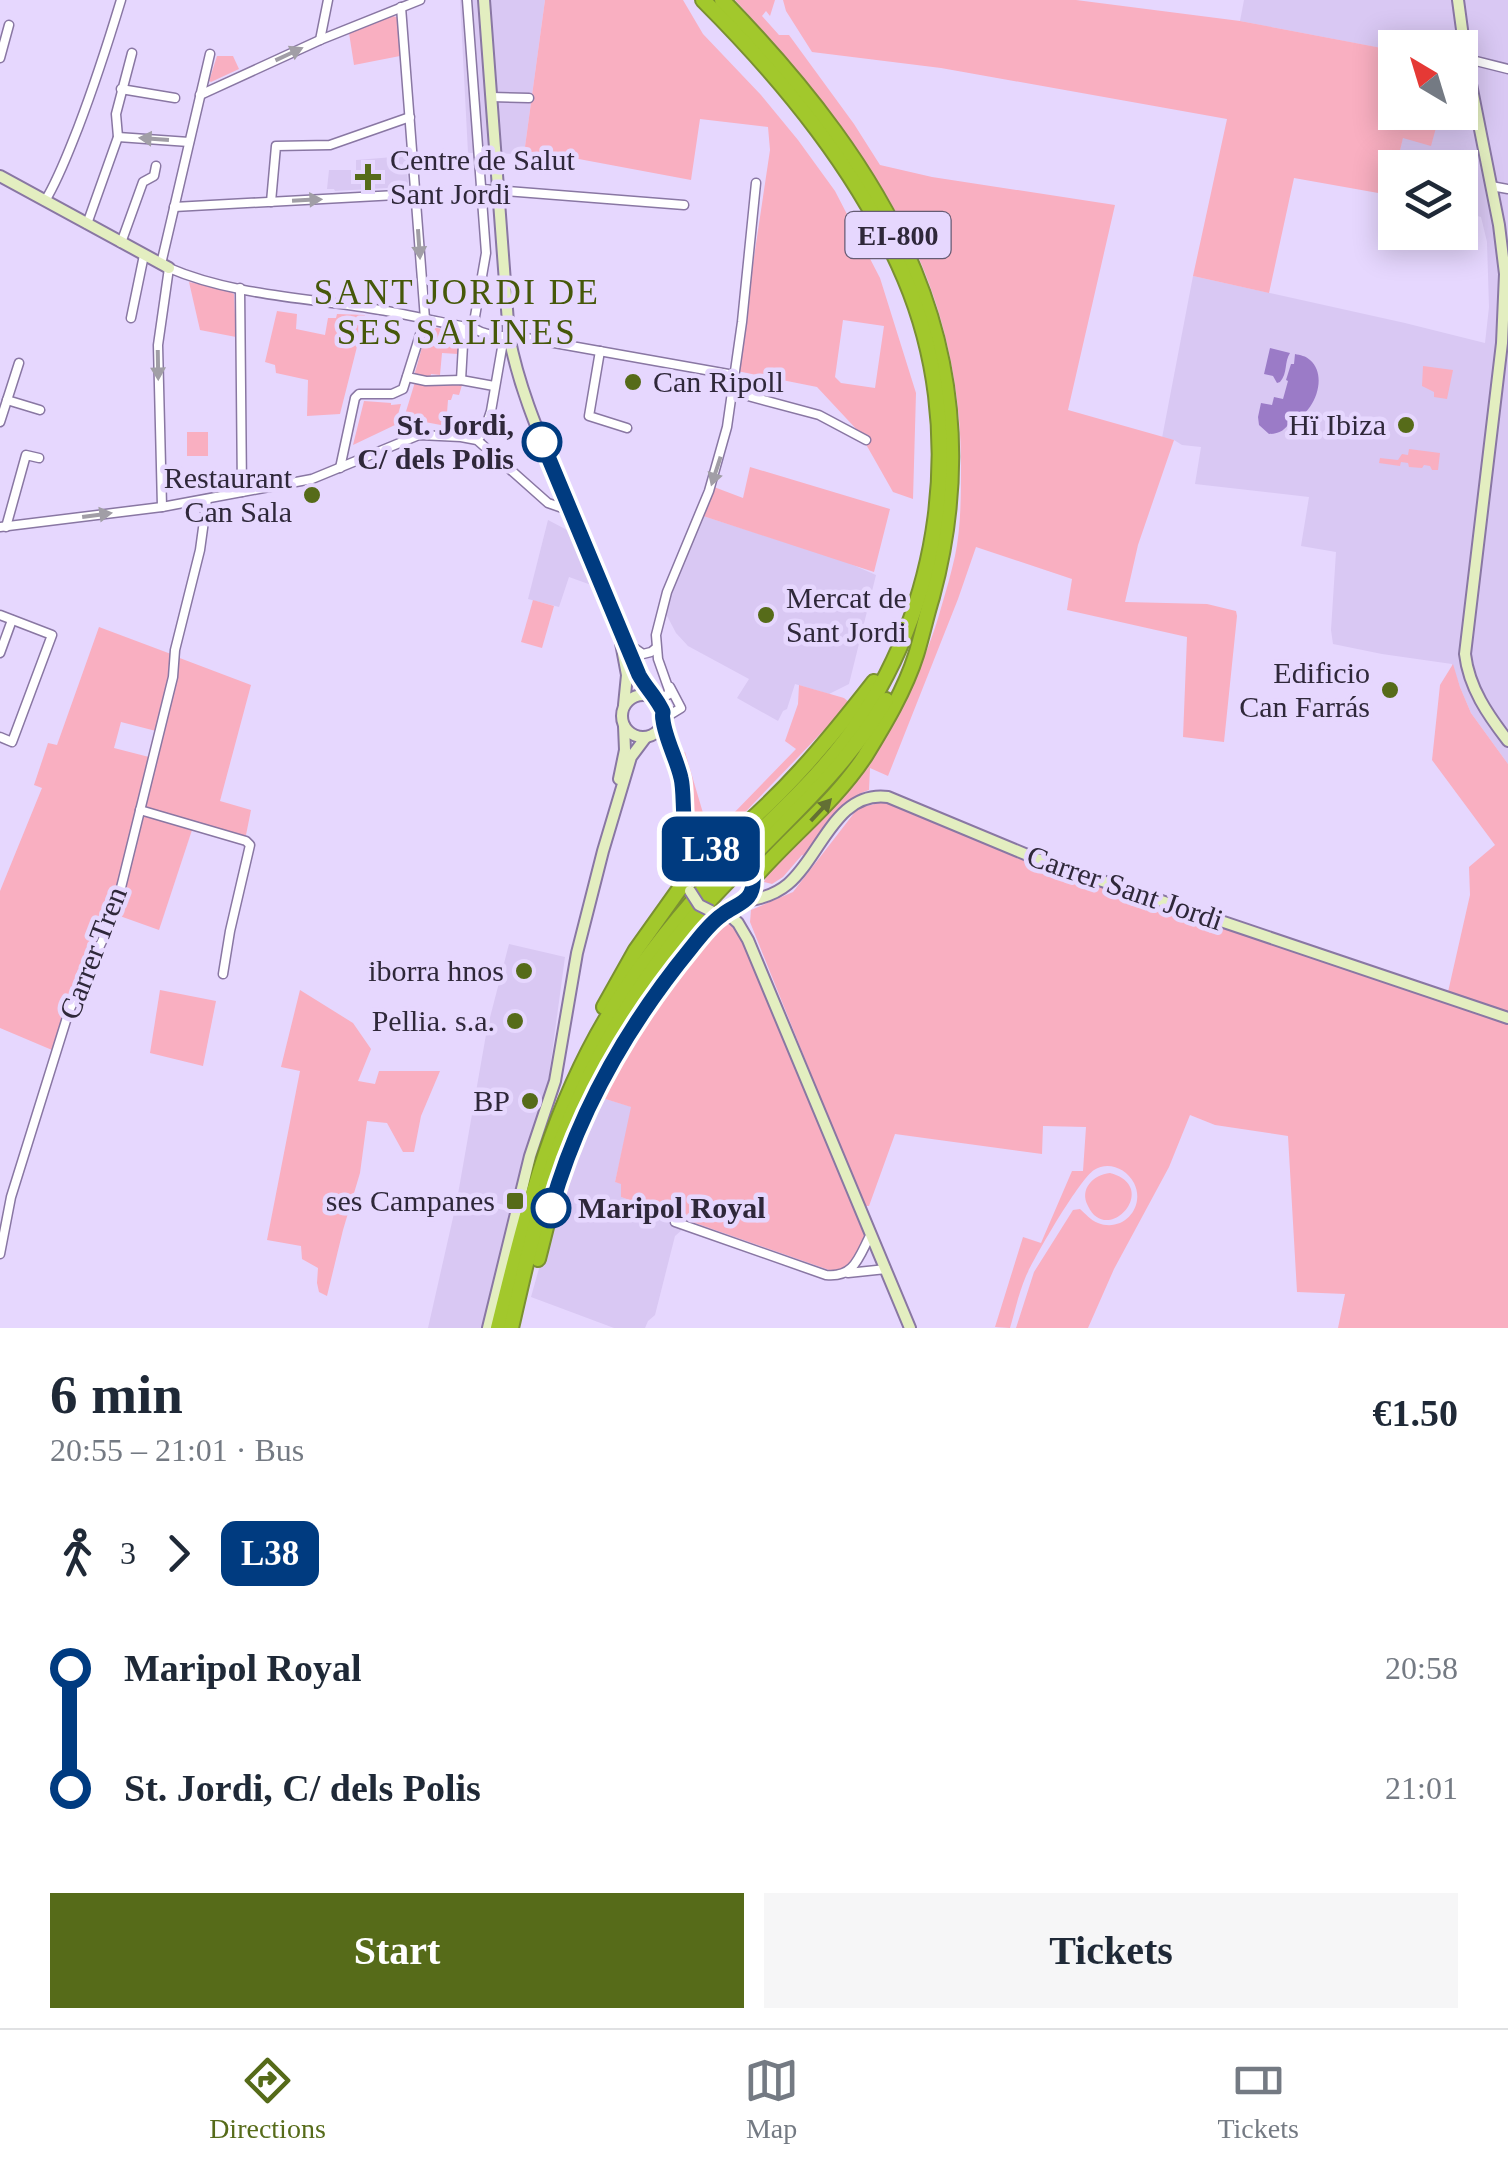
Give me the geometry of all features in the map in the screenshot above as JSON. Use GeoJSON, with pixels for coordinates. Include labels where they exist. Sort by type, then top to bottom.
{"type":"FeatureCollection","features":[{"type":"Feature","properties":{"kind":"highway","name":"EI-800"},"geometry":{"type":"LineString","coordinates":[[498,1328],[538,1170],[573,1082],[606,1020],[652,952],[703,890],[831,759],[861,718],[899,650],[917,602],[936,516],[939,432],[935,396],[921,325],[905,278],[882,230],[835,156],[768,69],[703,0]]}},
{"type":"Feature","properties":{"kind":"highway","name":"EI-800"},"geometry":{"type":"LineString","coordinates":[[514,1328],[539,1214],[560,1143],[621,1018],[686,928],[816,793],[873,722],[896,682],[926,614],[942,558],[952,431],[941,354],[922,288],[893,225],[845,149],[778,60],[722,0]]}},
{"type":"Feature","properties":{"kind":"highway"},"geometry":{"type":"LineString","coordinates":[[752,877],[821,810],[865,756],[910,672],[926,614]]}},
{"type":"Feature","properties":{"kind":"highway"},"geometry":{"type":"LineString","coordinates":[[719,849],[803,767],[899,650]]}},
{"type":"Feature","properties":{"kind":"highway"},"geometry":{"type":"LineString","coordinates":[[573,1082],[578,1060],[625,968],[689,880]]}},
{"type":"Feature","properties":{"kind":"highway"},"geometry":{"type":"LineString","coordinates":[[514,1328],[526,1307],[564,1164],[590,1103],[669,976],[720,912]]}},
{"type":"Feature","properties":{"kind":"street"},"geometry":{"type":"LineString","coordinates":[[45,201],[55,186],[81,120],[122,0]]}},
{"type":"Feature","properties":{"kind":"street"},"geometry":{"type":"LineString","coordinates":[[320,40],[328,0]]}},
{"type":"Feature","properties":{"kind":"street"},"geometry":{"type":"LineString","coordinates":[[200,95],[419,0]]}},
{"type":"Feature","properties":{"kind":"street"},"geometry":{"type":"LineString","coordinates":[[461,380],[468,328],[486,253],[467,0]]}},
{"type":"Feature","properties":{"kind":"street"},"geometry":{"type":"LineString","coordinates":[[484,0],[505,337],[526,401],[616,622],[639,675],[661,707],[685,799],[689,880],[700,905],[738,923],[748,940],[910,1328]]}},
{"type":"Feature","properties":{"kind":"street"},"geometry":{"type":"LineString","coordinates":[[1458,0],[1461,30]]}},
{"type":"Feature","properties":{"kind":"street"},"geometry":{"type":"LineString","coordinates":[[340,468],[355,398],[359,394],[403,389],[424,319],[402,7]]}},
{"type":"Feature","properties":{"kind":"street"},"geometry":{"type":"LineString","coordinates":[[0,58],[9,25]]}},
{"type":"Feature","properties":{"kind":"street"},"geometry":{"type":"LineString","coordinates":[[87,224],[118,137],[121,90],[132,53]]}},
{"type":"Feature","properties":{"kind":"street"},"geometry":{"type":"LineString","coordinates":[[162,506],[158,345],[165,266],[174,206],[210,54]]}},
{"type":"Feature","properties":{"kind":"street"},"geometry":{"type":"LineString","coordinates":[[1478,62],[1508,69]]}},
{"type":"Feature","properties":{"kind":"street"},"geometry":{"type":"LineString","coordinates":[[121,90],[176,98]]}},
{"type":"Feature","properties":{"kind":"street"},"geometry":{"type":"LineString","coordinates":[[492,97],[528,98]]}},
{"type":"Feature","properties":{"kind":"street"},"geometry":{"type":"LineString","coordinates":[[271,202],[276,146],[330,145],[410,118]]}},
{"type":"Feature","properties":{"kind":"street"},"geometry":{"type":"LineString","coordinates":[[1478,127],[1505,264],[1505,344],[1465,654],[1481,702],[1508,741]]}},
{"type":"Feature","properties":{"kind":"street"},"geometry":{"type":"LineString","coordinates":[[118,137],[189,142]]}},
{"type":"Feature","properties":{"kind":"street"},"geometry":{"type":"LineString","coordinates":[[121,242],[142,182],[154,176],[156,166]]}},
{"type":"Feature","properties":{"kind":"street"},"geometry":{"type":"LineString","coordinates":[[0,176],[186,276],[380,310],[481,333],[734,375]]}},
{"type":"Feature","properties":{"kind":"street"},"geometry":{"type":"LineString","coordinates":[[623,708],[632,698],[668,695],[656,648],[659,622],[720,457],[733,392],[756,184]]}},
{"type":"Feature","properties":{"kind":"street"},"geometry":{"type":"LineString","coordinates":[[1491,186],[1508,189]]}},
{"type":"Feature","properties":{"kind":"street"},"geometry":{"type":"LineString","coordinates":[[482,189],[684,205]]}},
{"type":"Feature","properties":{"kind":"street"},"geometry":{"type":"LineString","coordinates":[[174,206],[415,194]]}},
{"type":"Feature","properties":{"kind":"street"},"geometry":{"type":"LineString","coordinates":[[131,318],[144,255]]}},
{"type":"Feature","properties":{"kind":"street"},"geometry":{"type":"LineString","coordinates":[[240,288],[242,492]]}},
{"type":"Feature","properties":{"kind":"street"},"geometry":{"type":"LineString","coordinates":[[477,440],[491,411],[505,337]]}},
{"type":"Feature","properties":{"kind":"street"},"geometry":{"type":"LineString","coordinates":[[600,351],[589,416],[627,428]]}},
{"type":"Feature","properties":{"kind":"street"},"geometry":{"type":"LineString","coordinates":[[0,420],[19,363]]}},
{"type":"Feature","properties":{"kind":"street"},"geometry":{"type":"LineString","coordinates":[[407,377],[494,386]]}},
{"type":"Feature","properties":{"kind":"street"},"geometry":{"type":"LineString","coordinates":[[733,392],[819,415],[866,440]]}},
{"type":"Feature","properties":{"kind":"street"},"geometry":{"type":"LineString","coordinates":[[6,400],[40,410]]}},
{"type":"Feature","properties":{"kind":"street"},"geometry":{"type":"LineString","coordinates":[[39,458],[26,455],[3,527],[162,506],[312,479],[419,435],[477,440],[548,503],[571,511]]}},
{"type":"Feature","properties":{"kind":"street","name":"Carrer Tren"},"geometry":{"type":"LineString","coordinates":[[0,1254],[10,1197],[70,1011],[114,916],[173,677],[175,650],[200,550],[206,499]]}},
{"type":"Feature","properties":{"kind":"street"},"geometry":{"type":"LineString","coordinates":[[0,615],[52,635],[12,742],[0,737]]}},
{"type":"Feature","properties":{"kind":"street"},"geometry":{"type":"LineString","coordinates":[[0,653],[12,620]]}},
{"type":"Feature","properties":{"kind":"street"},"geometry":{"type":"LineString","coordinates":[[488,1328],[530,1156],[555,1081],[578,952],[625,750],[622,720],[627,675],[616,622]]}},
{"type":"Feature","properties":{"kind":"street"},"geometry":{"type":"LineString","coordinates":[[624,638],[639,653],[656,648]]}},
{"type":"Feature","properties":{"kind":"street"},"geometry":{"type":"LineString","coordinates":[[615,805],[632,756],[663,720],[682,708],[665,679]]}},
{"type":"Feature","properties":{"kind":"street"},"geometry":{"type":"LineString","coordinates":[[624,726],[633,735],[659,742],[674,758]]}},
{"type":"Feature","properties":{"kind":"street","name":"Carrer Sant Jordi"},"geometry":{"type":"LineString","coordinates":[[780,890],[796,876],[855,802],[876,795],[888,797],[1037,859],[1508,1018]]}},
{"type":"Feature","properties":{"kind":"street"},"geometry":{"type":"LineString","coordinates":[[140,810],[250,845],[223,974]]}},
{"type":"Feature","properties":{"kind":"street"},"geometry":{"type":"LineString","coordinates":[[684,830],[695,845],[744,858],[762,890],[780,890]]}},
{"type":"Feature","properties":{"kind":"street"},"geometry":{"type":"LineString","coordinates":[[689,880],[694,860],[719,849]]}},
{"type":"Feature","properties":{"kind":"street"},"geometry":{"type":"LineString","coordinates":[[748,940],[742,912],[752,877]]}},
{"type":"Feature","properties":{"kind":"street"},"geometry":{"type":"LineString","coordinates":[[720,912],[780,890]]}},
{"type":"Feature","properties":{"kind":"street"},"geometry":{"type":"LineString","coordinates":[[676,1222],[826,1275],[886,1270]]}},
{"type":"Feature","properties":{"kind":"street"},"geometry":{"type":"LineString","coordinates":[[848,1273],[871,1234]]}},
{"type":"Feature","properties":{"kind":"shaded area"},"geometry":{"type":"Polygon","coordinates":[[[460,0],[545,0],[524,154],[468,153],[460,0]]]}},
{"type":"Feature","properties":{"kind":"shaded area"},"geometry":{"type":"Polygon","coordinates":[[[545,0],[683,0],[703,34],[761,95],[835,191],[880,278],[916,393],[913,499],[893,492],[859,432],[817,387],[737,371],[770,150],[768,127],[700,119],[691,180],[552,154],[524,154],[545,0]],[[843,320],[835,377],[841,383],[875,388],[884,326],[843,320]]]}},
{"type":"Feature","properties":{"kind":"shaded area"},"geometry":{"type":"Polygon","coordinates":[[[735,0],[775,0],[770,16],[766,11],[762,16],[779,35],[789,35],[880,165],[932,177],[1115,205],[1068,410],[1174,440],[1138,545],[1125,602],[1207,604],[1236,611],[1224,742],[1183,737],[1187,637],[1067,610],[1072,579],[976,547],[888,776],[870,768],[869,790],[840,809],[783,877],[772,884],[764,882],[778,860],[869,765],[876,745],[920,667],[938,618],[957,545],[960,441],[947,343],[909,236],[842,129],[735,0]]]}},
{"type":"Feature","properties":{"kind":"shaded area"},"geometry":{"type":"Polygon","coordinates":[[[783,0],[1076,0],[1240,21],[1378,47],[1378,130],[1435,130],[1431,146],[1403,138],[1400,150],[1378,150],[1378,193],[1294,178],[1269,293],[1193,276],[1227,119],[941,68],[812,52],[783,0]]]}},
{"type":"Feature","properties":{"kind":"shaded area"},"geometry":{"type":"Polygon","coordinates":[[[1244,0],[1508,0],[1508,764],[1471,713],[1452,664],[1333,644],[1336,552],[1301,546],[1309,497],[1195,484],[1201,447],[1162,438],[1193,276],[1485,343],[1489,307],[1487,242],[1478,216],[1478,150],[1400,150],[1403,137],[1430,145],[1435,130],[1478,130],[1478,30],[1378,30],[1378,47],[1240,21],[1244,0]]]}},
{"type":"Feature","properties":{"kind":"shaded area"},"geometry":{"type":"Polygon","coordinates":[[[392,16],[398,21],[400,56],[354,65],[349,33],[392,16]]]}},
{"type":"Feature","properties":{"kind":"shaded area"},"geometry":{"type":"Polygon","coordinates":[[[217,56],[233,56],[239,69],[211,82],[209,81],[217,56]]]}},
{"type":"Feature","properties":{"kind":"shaded area","name":"Centre de Salut Sant Jordi"},"geometry":{"type":"Polygon","coordinates":[[[406,156],[405,187],[327,189],[329,170],[356,170],[356,160],[406,156]]]}},
{"type":"Feature","properties":{"kind":"shaded area"},"geometry":{"type":"Polygon","coordinates":[[[189,282],[234,294],[236,337],[200,330],[189,282]]]}},
{"type":"Feature","properties":{"kind":"shaded area"},"geometry":{"type":"Polygon","coordinates":[[[277,311],[297,314],[296,329],[325,335],[328,318],[336,318],[337,314],[365,315],[340,414],[307,416],[308,380],[276,373],[275,365],[265,362],[277,311]]]}},
{"type":"Feature","properties":{"kind":"shaded area"},"geometry":{"type":"Polygon","coordinates":[[[428,326],[461,333],[461,363],[458,354],[442,353],[440,375],[431,374],[430,378],[414,376],[428,326]]]}},
{"type":"Feature","properties":{"kind":"shaded area"},"geometry":{"type":"Polygon","coordinates":[[[1270,348],[1290,353],[1284,375],[1277,383],[1273,376],[1264,374],[1270,348]]]}},
{"type":"Feature","properties":{"kind":"shaded area"},"geometry":{"type":"Polygon","coordinates":[[[1295,354],[1316,367],[1316,396],[1305,413],[1282,431],[1269,434],[1259,425],[1261,403],[1272,405],[1274,397],[1283,399],[1295,354]]]}},
{"type":"Feature","properties":{"kind":"shaded area"},"geometry":{"type":"Polygon","coordinates":[[[1423,366],[1453,370],[1447,399],[1434,397],[1434,392],[1422,386],[1423,366]]]}},
{"type":"Feature","properties":{"kind":"shaded area"},"geometry":{"type":"Polygon","coordinates":[[[415,382],[462,385],[459,395],[453,394],[448,400],[446,426],[404,418],[415,382]]]}},
{"type":"Feature","properties":{"kind":"shaded area"},"geometry":{"type":"Polygon","coordinates":[[[364,401],[401,404],[395,425],[353,445],[364,401]]]}},
{"type":"Feature","properties":{"kind":"shaded area"},"geometry":{"type":"Polygon","coordinates":[[[187,432],[208,432],[208,456],[187,456],[187,432]]]}},
{"type":"Feature","properties":{"kind":"shaded area"},"geometry":{"type":"Polygon","coordinates":[[[1409,449],[1440,453],[1438,470],[1424,465],[1409,467],[1401,462],[1400,466],[1379,463],[1380,458],[1398,460],[1402,454],[1408,455],[1409,449]]]}},
{"type":"Feature","properties":{"kind":"shaded area"},"geometry":{"type":"Polygon","coordinates":[[[750,467],[890,509],[874,572],[703,516],[714,487],[743,498],[750,467]]]}},
{"type":"Feature","properties":{"kind":"shaded area","name":"Mercat de Sant Jordi"},"geometry":{"type":"Polygon","coordinates":[[[703,516],[876,575],[849,684],[829,694],[795,684],[787,709],[778,721],[737,698],[749,679],[688,646],[676,633],[664,610],[703,516]]]}},
{"type":"Feature","properties":{"kind":"shaded area"},"geometry":{"type":"Polygon","coordinates":[[[548,520],[571,532],[594,586],[569,577],[559,607],[528,599],[548,520]]]}},
{"type":"Feature","properties":{"kind":"shaded area"},"geometry":{"type":"Polygon","coordinates":[[[533,600],[554,606],[542,648],[521,642],[533,600]]]}},
{"type":"Feature","properties":{"kind":"shaded area"},"geometry":{"type":"Polygon","coordinates":[[[99,627],[171,654],[168,682],[156,731],[121,722],[114,748],[149,757],[107,926],[68,1001],[52,1050],[0,1028],[0,891],[42,788],[34,785],[48,743],[57,745],[99,627]]]}},
{"type":"Feature","properties":{"kind":"shaded area"},"geometry":{"type":"Polygon","coordinates":[[[177,657],[251,685],[220,801],[251,810],[243,838],[145,808],[177,657]]]}},
{"type":"Feature","properties":{"kind":"shaded area"},"geometry":{"type":"Polygon","coordinates":[[[1453,664],[1471,713],[1508,764],[1508,1012],[1448,992],[1470,895],[1469,867],[1495,845],[1432,760],[1440,685],[1453,664]]]}},
{"type":"Feature","properties":{"kind":"shaded area"},"geometry":{"type":"Polygon","coordinates":[[[799,685],[850,703],[728,830],[705,841],[696,837],[691,827],[692,784],[682,754],[685,752],[703,813],[712,818],[729,818],[796,749],[785,741],[798,704],[799,685]]]}},
{"type":"Feature","properties":{"kind":"shaded area"},"geometry":{"type":"Polygon","coordinates":[[[887,801],[993,846],[1153,904],[1508,1023],[1508,1328],[1338,1328],[1345,1294],[1297,1292],[1288,1136],[1215,1125],[1190,1115],[1169,1167],[1114,1269],[1088,1328],[1016,1328],[1034,1272],[1073,1210],[1080,1209],[1107,1225],[1130,1216],[1137,1201],[1134,1183],[1126,1173],[1111,1166],[1094,1170],[1078,1188],[1026,1276],[1010,1328],[995,1327],[1023,1237],[1041,1243],[1072,1171],[1083,1171],[1086,1127],[1043,1126],[1042,1154],[895,1134],[869,1206],[864,1206],[750,922],[751,910],[793,892],[858,808],[887,801]]]}},
{"type":"Feature","properties":{"kind":"shaded area"},"geometry":{"type":"Polygon","coordinates":[[[143,814],[193,827],[159,930],[117,915],[143,814]]]}},
{"type":"Feature","properties":{"kind":"shaded area"},"geometry":{"type":"Polygon","coordinates":[[[727,921],[733,923],[746,949],[865,1237],[846,1270],[829,1270],[621,1197],[621,1184],[615,1182],[631,1107],[599,1097],[674,978],[691,955],[727,921]]]}},
{"type":"Feature","properties":{"kind":"shaded area"},"geometry":{"type":"Polygon","coordinates":[[[509,944],[565,957],[548,1083],[513,1207],[458,1194],[487,1029],[509,944]]]}},
{"type":"Feature","properties":{"kind":"shaded area"},"geometry":{"type":"Polygon","coordinates":[[[160,990],[216,1001],[203,1066],[150,1053],[160,990]]]}},
{"type":"Feature","properties":{"kind":"shaded area"},"geometry":{"type":"Polygon","coordinates":[[[300,990],[353,1023],[371,1049],[358,1081],[375,1084],[379,1071],[440,1071],[421,1116],[414,1152],[403,1152],[387,1123],[367,1121],[360,1173],[327,1296],[319,1292],[318,1268],[302,1259],[301,1246],[267,1240],[300,1071],[281,1067],[300,990]]]}},
{"type":"Feature","properties":{"kind":"shaded area"},"geometry":{"type":"Polygon","coordinates":[[[599,1097],[632,1107],[615,1182],[621,1183],[621,1197],[686,1220],[675,1236],[655,1315],[645,1328],[614,1328],[531,1297],[568,1165],[599,1097]]]}},
{"type":"Feature","properties":{"kind":"shaded area"},"geometry":{"type":"Polygon","coordinates":[[[1110,1173],[1125,1180],[1131,1200],[1126,1210],[1107,1220],[1097,1217],[1085,1194],[1093,1180],[1110,1173]]]}},
{"type":"Feature","properties":{"kind":"shaded area"},"geometry":{"type":"Polygon","coordinates":[[[457,1200],[513,1212],[483,1328],[428,1328],[457,1200]]]}},
{"type":"Feature","properties":{"kind":"bus line","name":"L38"},"geometry":{"type":"LineString","coordinates":[[542,442],[639,675],[663,712],[682,781],[684,830],[698,846],[740,854],[753,880],[744,902],[724,912],[669,976],[616,1056],[573,1139],[551,1208]]}},
{"type":"Feature","properties":{"kind":"place","name":"Centre de Salut Sant Jordi"},"geometry":{"type":"Point","coordinates":[368,177]}},
{"type":"Feature","properties":{"kind":"place","name":"Can Ripoll"},"geometry":{"type":"Point","coordinates":[633,382]}},
{"type":"Feature","properties":{"kind":"place","name":"Hï Ibiza"},"geometry":{"type":"Point","coordinates":[1406,425]}},
{"type":"Feature","properties":{"kind":"place","name":"St. Jordi, C/ dels Polis"},"geometry":{"type":"Point","coordinates":[542,442]}},
{"type":"Feature","properties":{"kind":"place","name":"Restaurant Can Sala"},"geometry":{"type":"Point","coordinates":[312,495]}},
{"type":"Feature","properties":{"kind":"place","name":"Mercat de Sant Jordi"},"geometry":{"type":"Point","coordinates":[766,615]}},
{"type":"Feature","properties":{"kind":"place","name":"Edificio Can Farrás"},"geometry":{"type":"Point","coordinates":[1390,690]}},
{"type":"Feature","properties":{"kind":"place","name":"iborra hnos"},"geometry":{"type":"Point","coordinates":[524,971]}},
{"type":"Feature","properties":{"kind":"place","name":"Pellia. s.a."},"geometry":{"type":"Point","coordinates":[515,1021]}},
{"type":"Feature","properties":{"kind":"place","name":"BP"},"geometry":{"type":"Point","coordinates":[530,1101]}},
{"type":"Feature","properties":{"kind":"place","name":"ses Campanes"},"geometry":{"type":"Point","coordinates":[515,1201]}},
{"type":"Feature","properties":{"kind":"place","name":"Maripol Royal"},"geometry":{"type":"Point","coordinates":[551,1208]}},
{"type":"Feature","properties":{"kind":"district","name":"SANT JORDI DE SES SALINES"},"geometry":{"type":"Point","coordinates":[457,312]}}]}
